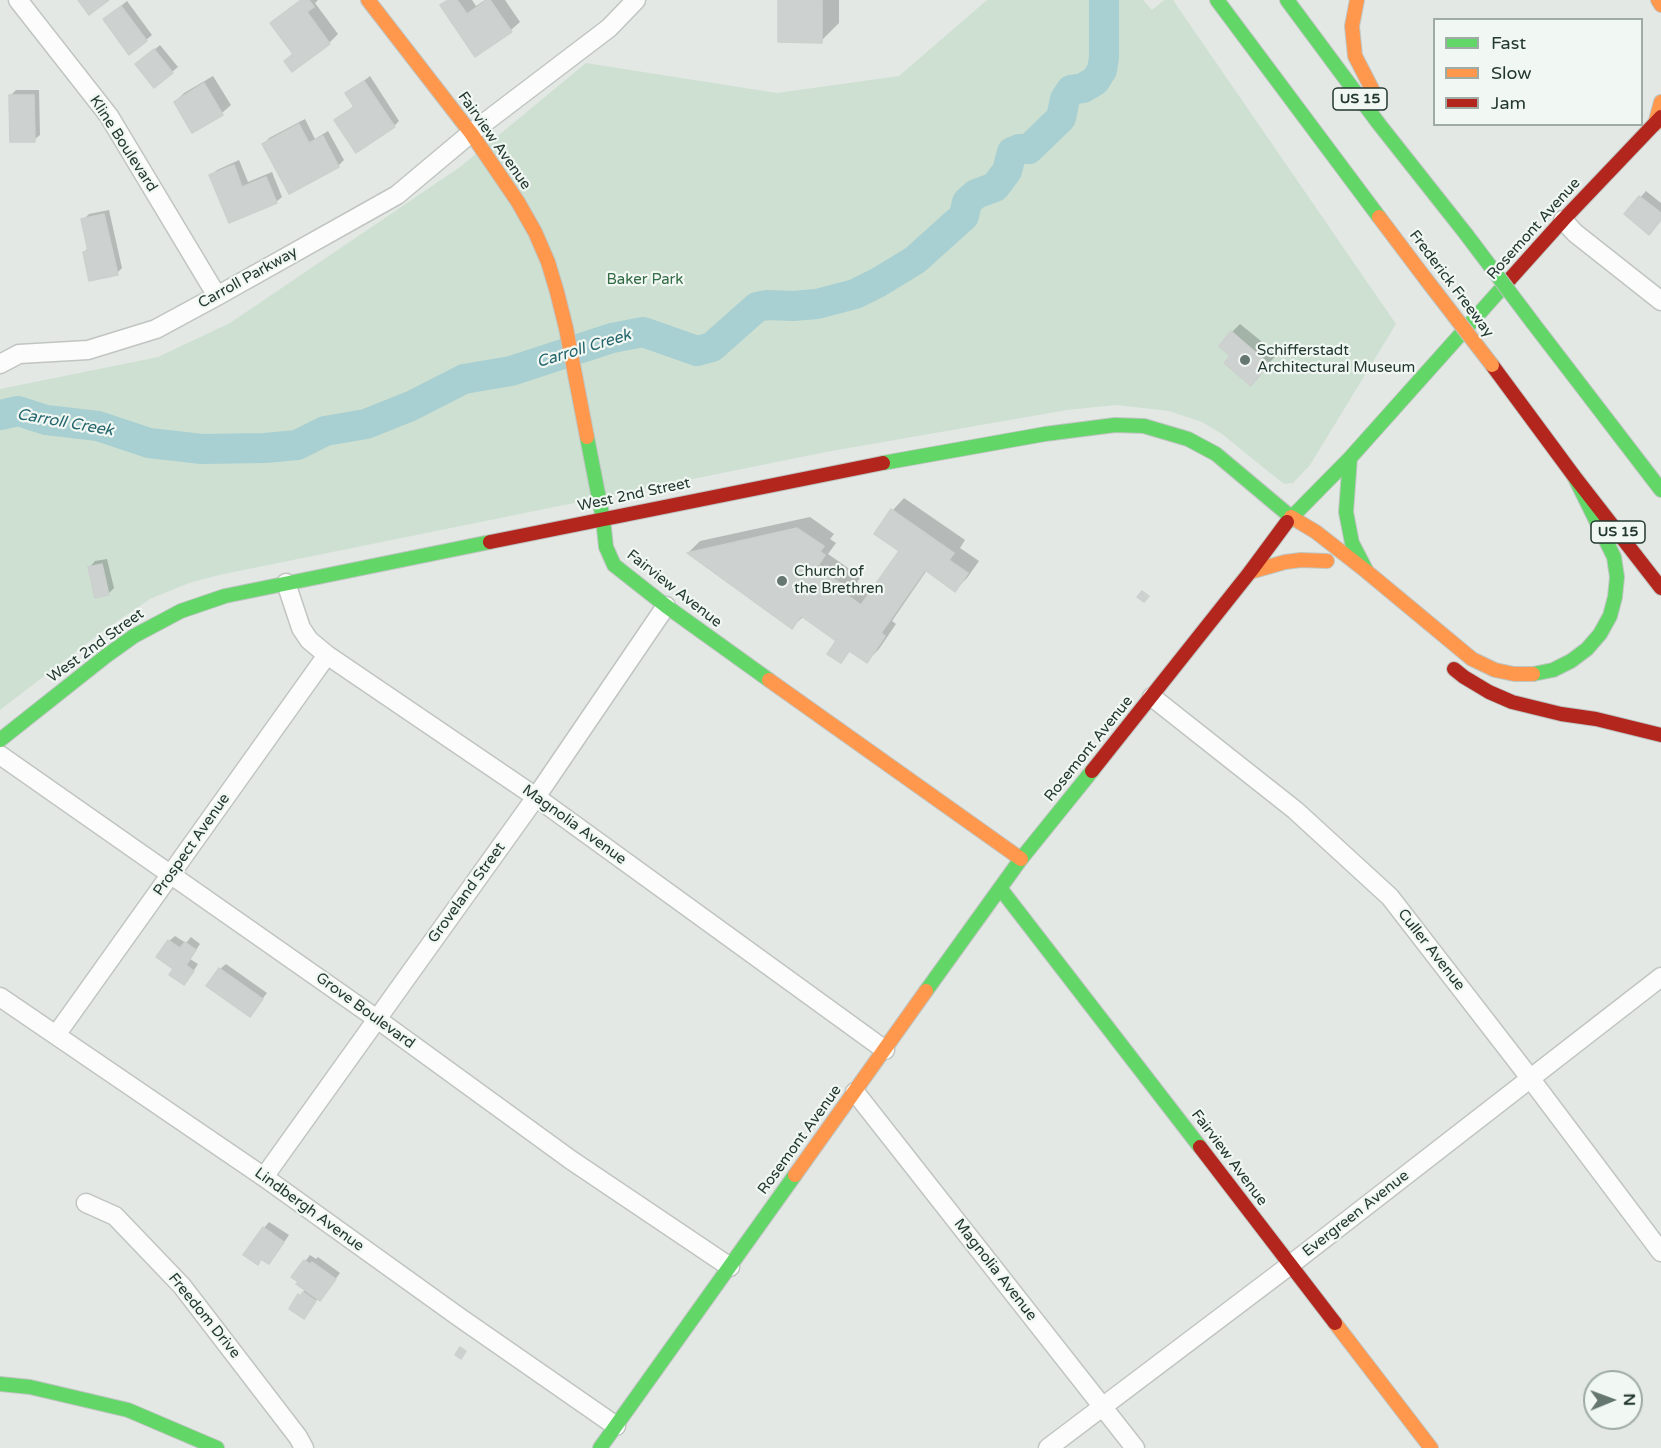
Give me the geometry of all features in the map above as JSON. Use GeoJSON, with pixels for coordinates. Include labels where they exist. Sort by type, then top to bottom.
{"type":"FeatureCollection","features":[{"type":"Feature","properties":{"kind":"main road","name":"Fairview Avenue"},"geometry":{"type":"LineString","coordinates":[[368,0],[471,134],[518,202],[535,232],[548,262],[566,328],[603,519],[606,547],[614,565],[666,606],[1021,859]]}},
{"type":"Feature","properties":{"kind":"main road","name":"Frederick Freeway"},"geometry":{"type":"LineString","coordinates":[[1217,0],[1574,476],[1661,588]]}},
{"type":"Feature","properties":{"kind":"main road","name":"US 15"},"geometry":{"type":"LineString","coordinates":[[1287,0],[1379,124],[1661,490]]}},
{"type":"Feature","properties":{"kind":"main road"},"geometry":{"type":"LineString","coordinates":[[1357,0],[1352,26],[1355,56],[1381,107],[1436,196]]}},
{"type":"Feature","properties":{"kind":"main road"},"geometry":{"type":"LineString","coordinates":[[1658,0],[1661,5]]}},
{"type":"Feature","properties":{"kind":"main road"},"geometry":{"type":"LineString","coordinates":[[1658,120],[1661,102]]}},
{"type":"Feature","properties":{"kind":"main road","name":"Rosemont Avenue"},"geometry":{"type":"LineString","coordinates":[[600,1448],[1021,859],[1152,697],[1291,517],[1350,458],[1563,220],[1658,120]]}},
{"type":"Feature","properties":{"kind":"main road","name":"West 2nd Street"},"geometry":{"type":"LineString","coordinates":[[0,740],[134,636],[201,603],[242,592],[882,463],[1056,432],[1115,425],[1144,426],[1172,433],[1216,454],[1291,517]]}},
{"type":"Feature","properties":{"kind":"main road"},"geometry":{"type":"LineString","coordinates":[[1350,458],[1346,512],[1352,543],[1366,571]]}},
{"type":"Feature","properties":{"kind":"main road"},"geometry":{"type":"LineString","coordinates":[[1291,517],[1316,532],[1366,571],[1472,659],[1495,670],[1514,674],[1534,674],[1553,670],[1572,661],[1587,649],[1600,634],[1610,616],[1615,597],[1617,577],[1614,557],[1574,476]]}},
{"type":"Feature","properties":{"kind":"main road"},"geometry":{"type":"LineString","coordinates":[[1250,572],[1301,560],[1331,565],[1309,544],[1291,517]]}},
{"type":"Feature","properties":{"kind":"main road"},"geometry":{"type":"LineString","coordinates":[[1446,662],[1464,677],[1512,702],[1661,735]]}},
{"type":"Feature","properties":{"kind":"main road","name":"Fairview Avenue"},"geometry":{"type":"LineString","coordinates":[[1000,888],[1431,1448]]}},
{"type":"Feature","properties":{"kind":"main road"},"geometry":{"type":"LineString","coordinates":[[0,1384],[30,1387],[128,1410],[217,1448]]}},
{"type":"Feature","properties":{"kind":"street","name":"Kline Boulevard"},"geometry":{"type":"LineString","coordinates":[[18,0],[109,117],[217,296]]}},
{"type":"Feature","properties":{"kind":"street","name":"Carroll Parkway"},"geometry":{"type":"LineString","coordinates":[[0,364],[19,354],[88,350],[156,329],[397,195],[471,134],[609,28],[636,0]]}},
{"type":"Feature","properties":{"kind":"street"},"geometry":{"type":"LineString","coordinates":[[1563,220],[1575,233],[1661,301]]}},
{"type":"Feature","properties":{"kind":"street","name":"Magnolia Avenue"},"geometry":{"type":"LineString","coordinates":[[286,583],[301,628],[309,640],[327,655],[536,797],[885,1050]]}},
{"type":"Feature","properties":{"kind":"street","name":"Groveland Street"},"geometry":{"type":"LineString","coordinates":[[264,1177],[536,797],[666,606]]}},
{"type":"Feature","properties":{"kind":"street","name":"Prospect Avenue"},"geometry":{"type":"LineString","coordinates":[[56,1035],[327,655]]}},
{"type":"Feature","properties":{"kind":"street","name":"Culler Avenue"},"geometry":{"type":"LineString","coordinates":[[1152,697],[1295,810],[1390,897],[1661,1252]]}},
{"type":"Feature","properties":{"kind":"street","name":"Grove Boulevard"},"geometry":{"type":"LineString","coordinates":[[0,754],[377,1019],[571,1160],[730,1267]]}},
{"type":"Feature","properties":{"kind":"street","name":"Evergreen Avenue"},"geometry":{"type":"LineString","coordinates":[[1048,1448],[1290,1265],[1661,976]]}},
{"type":"Feature","properties":{"kind":"street","name":"Lindbergh Avenue"},"geometry":{"type":"LineString","coordinates":[[0,997],[264,1177],[616,1426]]}},
{"type":"Feature","properties":{"kind":"street","name":"Magnolia Avenue"},"geometry":{"type":"LineString","coordinates":[[855,1092],[1135,1448]]}},
{"type":"Feature","properties":{"kind":"street","name":"Freedom Drive"},"geometry":{"type":"LineString","coordinates":[[86,1203],[115,1216],[182,1286],[298,1437],[304,1448]]}},
{"type":"Feature","properties":{"kind":"green space","name":"Baker Park"},"geometry":{"type":"Polygon","coordinates":[[[987,0],[1143,0],[1152,10],[1164,0],[1173,0],[1396,324],[1310,465],[1293,483],[1285,484],[1280,481],[1222,434],[1202,422],[1169,411],[1117,405],[1067,410],[826,452],[189,583],[150,599],[103,631],[0,710],[0,389],[158,357],[230,323],[460,167],[586,63],[777,93],[899,76],[987,0]]]}},
{"type":"Feature","properties":{"kind":"building"},"geometry":{"type":"Polygon","coordinates":[[[78,0],[109,0],[89,15],[78,0]]]}},
{"type":"Feature","properties":{"kind":"building"},"geometry":{"type":"Polygon","coordinates":[[[301,0],[309,0],[314,7],[307,12],[330,44],[292,72],[284,61],[293,54],[270,23],[301,0]]]}},
{"type":"Feature","properties":{"kind":"building"},"geometry":{"type":"Polygon","coordinates":[[[448,0],[457,0],[467,14],[490,0],[512,32],[475,57],[440,5],[448,0]]]}},
{"type":"Feature","properties":{"kind":"building"},"geometry":{"type":"Polygon","coordinates":[[[778,0],[822,0],[822,43],[778,42],[778,0]]]}},
{"type":"Feature","properties":{"kind":"building"},"geometry":{"type":"Polygon","coordinates":[[[121,6],[147,41],[129,55],[103,19],[121,6]]]}},
{"type":"Feature","properties":{"kind":"building"},"geometry":{"type":"Polygon","coordinates":[[[154,49],[173,73],[154,88],[135,64],[154,49]]]}},
{"type":"Feature","properties":{"kind":"building"},"geometry":{"type":"Polygon","coordinates":[[[364,81],[395,127],[356,153],[334,120],[354,107],[345,93],[364,81]]]}},
{"type":"Feature","properties":{"kind":"building"},"geometry":{"type":"Polygon","coordinates":[[[204,83],[223,115],[192,133],[174,102],[204,83]]]}},
{"type":"Feature","properties":{"kind":"building"},"geometry":{"type":"Polygon","coordinates":[[[9,95],[34,95],[35,142],[10,142],[9,95]]]}},
{"type":"Feature","properties":{"kind":"building"},"geometry":{"type":"Polygon","coordinates":[[[299,124],[309,143],[323,136],[339,167],[289,194],[262,144],[299,124]]]}},
{"type":"Feature","properties":{"kind":"building"},"geometry":{"type":"Polygon","coordinates":[[[234,165],[242,187],[266,177],[277,203],[229,223],[209,175],[234,165]]]}},
{"type":"Feature","properties":{"kind":"building"},"geometry":{"type":"Polygon","coordinates":[[[1639,196],[1661,213],[1661,220],[1649,235],[1624,214],[1639,196]]]}},
{"type":"Feature","properties":{"kind":"building"},"geometry":{"type":"Polygon","coordinates":[[[104,214],[118,275],[89,281],[83,252],[88,251],[81,219],[104,214]]]}},
{"type":"Feature","properties":{"kind":"building","name":"Schifferstadt Architectural Museum"},"geometry":{"type":"Polygon","coordinates":[[[1231,331],[1269,364],[1251,386],[1224,363],[1230,356],[1219,346],[1231,331]]]}},
{"type":"Feature","properties":{"kind":"building","name":"Church of the Brethren"},"geometry":{"type":"Polygon","coordinates":[[[891,509],[954,553],[949,560],[968,573],[955,592],[925,570],[881,633],[885,636],[867,663],[849,651],[841,663],[827,654],[836,641],[801,616],[792,629],[687,553],[797,528],[824,546],[820,552],[825,555],[817,567],[850,590],[847,595],[861,605],[899,551],[874,534],[891,509]]]}},
{"type":"Feature","properties":{"kind":"building"},"geometry":{"type":"Polygon","coordinates":[[[102,564],[109,595],[95,598],[88,567],[102,564]]]}},
{"type":"Feature","properties":{"kind":"building"},"geometry":{"type":"Polygon","coordinates":[[[1142,591],[1149,596],[1144,602],[1137,597],[1142,591]]]}},
{"type":"Feature","properties":{"kind":"building"},"geometry":{"type":"Polygon","coordinates":[[[168,940],[180,948],[185,942],[196,950],[186,965],[194,971],[184,985],[169,975],[173,969],[156,957],[168,940]]]}},
{"type":"Feature","properties":{"kind":"building"},"geometry":{"type":"Polygon","coordinates":[[[219,968],[263,999],[250,1017],[206,986],[219,968]]]}},
{"type":"Feature","properties":{"kind":"building"},"geometry":{"type":"Polygon","coordinates":[[[263,1227],[284,1242],[269,1264],[261,1259],[258,1265],[243,1255],[263,1227]]]}},
{"type":"Feature","properties":{"kind":"building"},"geometry":{"type":"Polygon","coordinates":[[[304,1260],[310,1264],[312,1262],[336,1279],[320,1301],[296,1284],[298,1282],[291,1277],[304,1260]]]}},
{"type":"Feature","properties":{"kind":"building"},"geometry":{"type":"Polygon","coordinates":[[[303,1292],[316,1301],[304,1319],[289,1309],[298,1294],[300,1296],[303,1292]]]}},
{"type":"Feature","properties":{"kind":"building"},"geometry":{"type":"Polygon","coordinates":[[[460,1347],[466,1351],[461,1359],[455,1355],[460,1347]]]}},
{"type":"Feature","properties":{"kind":"waterway","name":"Carroll Creek"},"geometry":{"type":"LineString","coordinates":[[0,415],[18,411],[46,420],[98,426],[149,443],[202,449],[297,445],[325,431],[366,424],[411,406],[464,379],[511,371],[612,338],[643,332],[697,351],[712,347],[757,307],[817,304],[855,294],[915,260],[964,216],[967,202],[976,194],[995,187],[1007,171],[1012,152],[1029,149],[1061,118],[1065,99],[1071,90],[1083,88],[1095,81],[1102,70],[1104,57],[1104,0]]}},
{"type":"Feature","properties":{"kind":"traffic: fast"},"geometry":{"type":"LineString","coordinates":[[1217,0],[1379,217]]}},
{"type":"Feature","properties":{"kind":"traffic: fast"},"geometry":{"type":"LineString","coordinates":[[1287,0],[1379,124],[1466,234]]}},
{"type":"Feature","properties":{"kind":"traffic: fast"},"geometry":{"type":"LineString","coordinates":[[1466,234],[1533,323]]}},
{"type":"Feature","properties":{"kind":"traffic: fast"},"geometry":{"type":"LineString","coordinates":[[1287,522],[1350,458],[1510,279]]}},
{"type":"Feature","properties":{"kind":"traffic: fast"},"geometry":{"type":"LineString","coordinates":[[1533,323],[1661,490]]}},
{"type":"Feature","properties":{"kind":"traffic: fast"},"geometry":{"type":"LineString","coordinates":[[883,463],[1045,434],[1115,425],[1144,426],[1188,439],[1216,454],[1291,517]]}},
{"type":"Feature","properties":{"kind":"traffic: fast"},"geometry":{"type":"LineString","coordinates":[[587,437],[603,519],[606,547],[614,565],[666,606],[769,680]]}},
{"type":"Feature","properties":{"kind":"traffic: fast"},"geometry":{"type":"LineString","coordinates":[[1350,458],[1346,512],[1352,543],[1366,570]]}},
{"type":"Feature","properties":{"kind":"traffic: fast"},"geometry":{"type":"LineString","coordinates":[[1533,674],[1553,670],[1571,661],[1587,649],[1600,634],[1610,616],[1615,597],[1617,577],[1614,557],[1574,476]]}},
{"type":"Feature","properties":{"kind":"traffic: fast"},"geometry":{"type":"LineString","coordinates":[[0,740],[134,636],[181,611],[225,596],[490,542]]}},
{"type":"Feature","properties":{"kind":"traffic: fast"},"geometry":{"type":"LineString","coordinates":[[926,991],[1021,859],[1092,771]]}},
{"type":"Feature","properties":{"kind":"traffic: fast"},"geometry":{"type":"LineString","coordinates":[[1000,888],[1200,1147]]}},
{"type":"Feature","properties":{"kind":"traffic: fast"},"geometry":{"type":"LineString","coordinates":[[600,1448],[795,1175]]}},
{"type":"Feature","properties":{"kind":"traffic: fast"},"geometry":{"type":"LineString","coordinates":[[0,1384],[30,1387],[128,1410],[217,1448]]}},
{"type":"Feature","properties":{"kind":"traffic: slow"},"geometry":{"type":"LineString","coordinates":[[368,0],[471,133],[518,202],[535,232],[548,262],[557,292],[587,437]]}},
{"type":"Feature","properties":{"kind":"traffic: slow"},"geometry":{"type":"LineString","coordinates":[[1357,0],[1352,26],[1355,56],[1373,91]]}},
{"type":"Feature","properties":{"kind":"traffic: slow"},"geometry":{"type":"LineString","coordinates":[[1658,0],[1661,5]]}},
{"type":"Feature","properties":{"kind":"traffic: slow"},"geometry":{"type":"LineString","coordinates":[[1655,124],[1661,102]]}},
{"type":"Feature","properties":{"kind":"traffic: slow"},"geometry":{"type":"LineString","coordinates":[[1379,217],[1425,278]]}},
{"type":"Feature","properties":{"kind":"traffic: slow"},"geometry":{"type":"LineString","coordinates":[[1425,278],[1492,365]]}},
{"type":"Feature","properties":{"kind":"traffic: slow"},"geometry":{"type":"LineString","coordinates":[[1291,517],[1316,532],[1366,571],[1472,659],[1495,670],[1514,674],[1533,674]]}},
{"type":"Feature","properties":{"kind":"traffic: slow"},"geometry":{"type":"LineString","coordinates":[[1250,572],[1285,562],[1327,561]]}},
{"type":"Feature","properties":{"kind":"traffic: slow"},"geometry":{"type":"LineString","coordinates":[[769,680],[1021,859]]}},
{"type":"Feature","properties":{"kind":"traffic: slow"},"geometry":{"type":"LineString","coordinates":[[795,1175],[926,991]]}},
{"type":"Feature","properties":{"kind":"traffic: slow"},"geometry":{"type":"LineString","coordinates":[[1335,1323],[1431,1448]]}},
{"type":"Feature","properties":{"kind":"traffic: jam"},"geometry":{"type":"LineString","coordinates":[[1510,279],[1661,117]]}},
{"type":"Feature","properties":{"kind":"traffic: jam"},"geometry":{"type":"LineString","coordinates":[[1492,365],[1661,588]]}},
{"type":"Feature","properties":{"kind":"traffic: jam"},"geometry":{"type":"LineString","coordinates":[[490,542],[883,463]]}},
{"type":"Feature","properties":{"kind":"traffic: jam"},"geometry":{"type":"LineString","coordinates":[[1092,771],[1287,522]]}},
{"type":"Feature","properties":{"kind":"traffic: jam"},"geometry":{"type":"LineString","coordinates":[[1454,669],[1489,692],[1512,702],[1661,735]]}},
{"type":"Feature","properties":{"kind":"traffic: jam"},"geometry":{"type":"LineString","coordinates":[[1200,1147],[1335,1323]]}},
{"type":"Feature","properties":{"kind":"place","name":"Schifferstadt Architectural Museum"},"geometry":{"type":"Point","coordinates":[1245,360]}},
{"type":"Feature","properties":{"kind":"place","name":"Church of the Brethren"},"geometry":{"type":"Point","coordinates":[782,581]}}]}
